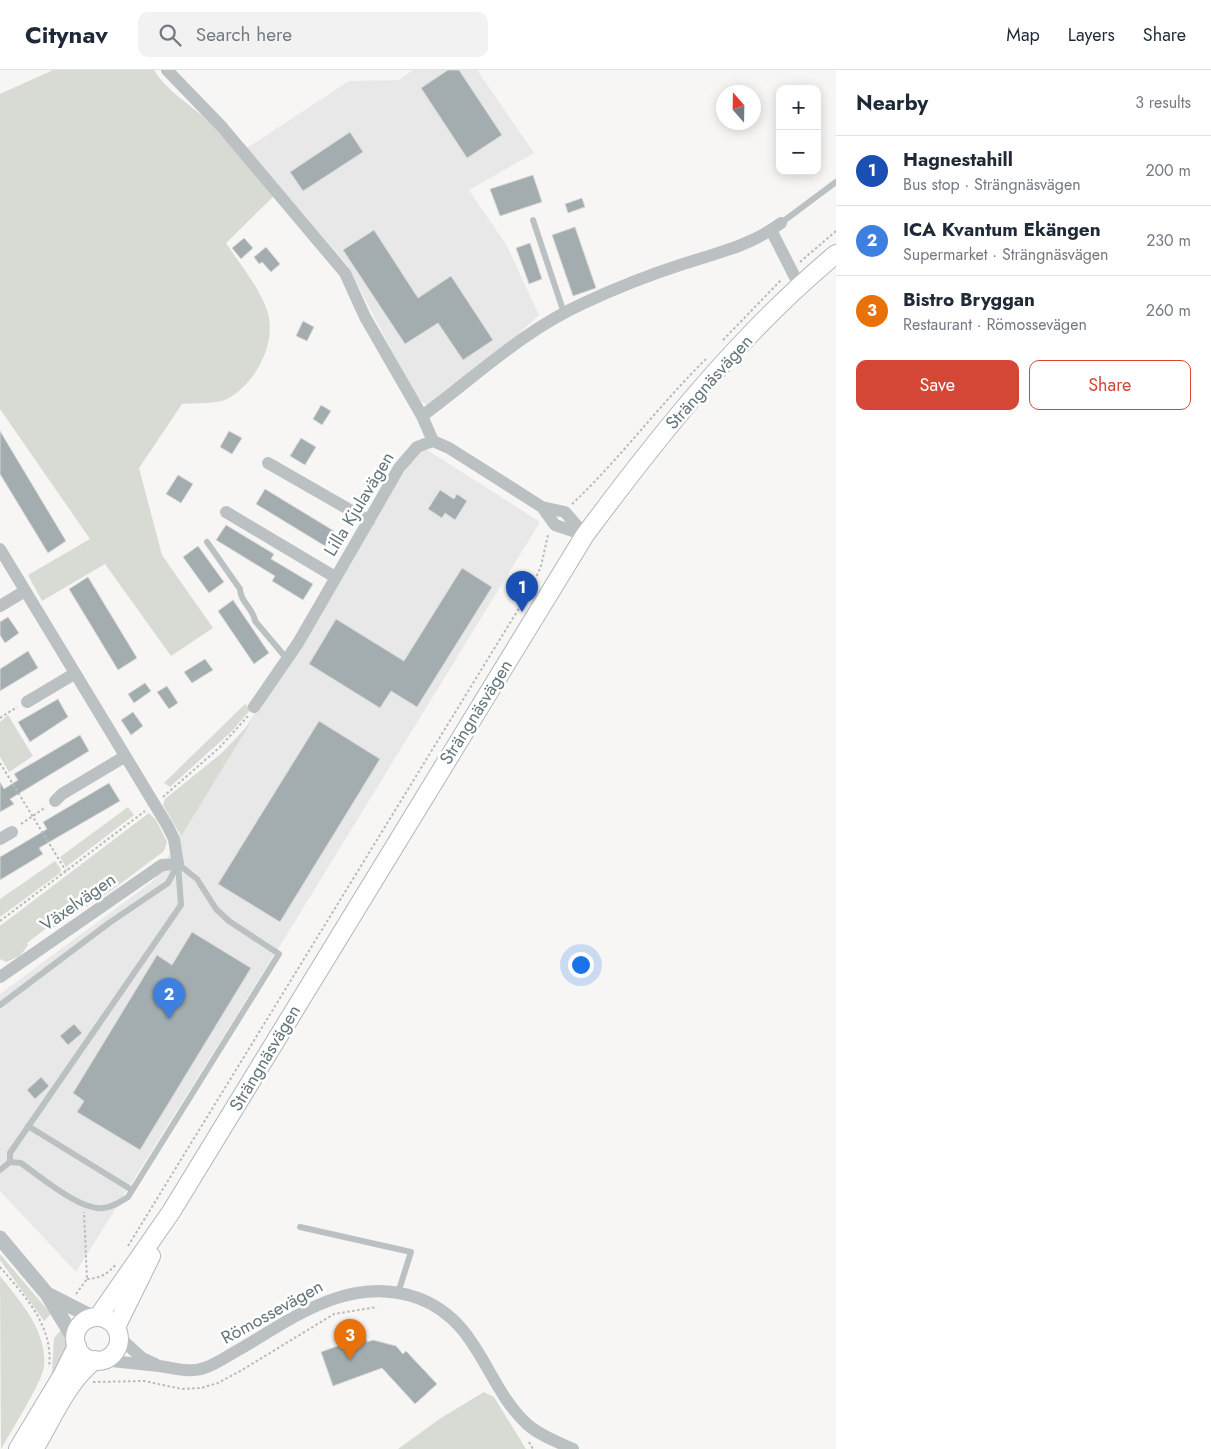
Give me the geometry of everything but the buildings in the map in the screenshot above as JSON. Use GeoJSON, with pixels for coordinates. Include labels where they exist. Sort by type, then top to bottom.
{"type":"FeatureCollection","features":[{"type":"Feature","properties":{"kind":"main road","name":"Strängnäsvägen"},"geometry":{"type":"LineString","coordinates":[[95,1317],[171,1212],[586,535],[651,447],[728,358],[836,254]]}},
{"type":"Feature","properties":{"kind":"main road","name":"Strängnäsvägen"},"geometry":{"type":"LineString","coordinates":[[118,1332],[171,1212]]}},
{"type":"Feature","properties":{"kind":"main road"},"geometry":{"type":"LineString","coordinates":[[18,1449],[62,1376],[76,1343],[76,1333],[82,1323],[95,1317],[111,1322],[118,1332],[117,1349],[108,1358],[98,1360],[84,1368],[34,1449]]}},
{"type":"Feature","properties":{"kind":"main road"},"geometry":{"type":"LineString","coordinates":[[76,1343],[83,1355],[98,1360]]}},
{"type":"Feature","properties":{"kind":"street"},"geometry":{"type":"LineString","coordinates":[[167,70],[222,127],[345,273],[383,350],[422,416],[433,440],[449,448],[542,507],[565,512],[586,535]]}},
{"type":"Feature","properties":{"kind":"street"},"geometry":{"type":"LineString","coordinates":[[422,416],[528,334],[564,313],[610,291],[670,268],[724,252],[776,226],[800,287]]}},
{"type":"Feature","properties":{"kind":"street","name":"Lilla Kjulavägen"},"geometry":{"type":"LineString","coordinates":[[254,707],[287,659],[406,457],[417,447],[433,440]]}},
{"type":"Feature","properties":{"kind":"street"},"geometry":{"type":"LineString","coordinates":[[268,463],[369,521]]}},
{"type":"Feature","properties":{"kind":"street","name":"Lilla Kjulavägen"},"geometry":{"type":"LineString","coordinates":[[226,512],[335,577]]}},
{"type":"Feature","properties":{"kind":"street"},"geometry":{"type":"LineString","coordinates":[[0,549],[174,838],[178,864]]}},
{"type":"Feature","properties":{"kind":"street"},"geometry":{"type":"LineString","coordinates":[[0,606],[25,591]]}},
{"type":"Feature","properties":{"kind":"street"},"geometry":{"type":"LineString","coordinates":[[27,702],[74,674]]}},
{"type":"Feature","properties":{"kind":"street"},"geometry":{"type":"LineString","coordinates":[[55,801],[62,794],[124,757]]}},
{"type":"Feature","properties":{"kind":"street"},"geometry":{"type":"LineString","coordinates":[[0,840],[12,832]]}},
{"type":"Feature","properties":{"kind":"street","name":"Växelvägen"},"geometry":{"type":"LineString","coordinates":[[1,975],[162,865],[178,864]]}},
{"type":"Feature","properties":{"kind":"street"},"geometry":{"type":"LineString","coordinates":[[0,1238],[47,1294],[76,1343]]}},
{"type":"Feature","properties":{"kind":"street","name":"Römossevägen"},"geometry":{"type":"LineString","coordinates":[[98,1360],[160,1366],[182,1371],[206,1368],[306,1310],[331,1298],[350,1292],[372,1290],[398,1293],[419,1298],[448,1315],[472,1341],[500,1390],[514,1410],[528,1425],[574,1449]]}},
{"type":"Feature","properties":{"kind":"street"},"geometry":{"type":"LineString","coordinates":[[47,1294],[95,1317]]}},
{"type":"Feature","properties":{"kind":"street"},"geometry":{"type":"LineString","coordinates":[[118,1332],[142,1358],[160,1366]]}},
{"type":"Feature","properties":{"kind":"lane"},"geometry":{"type":"LineString","coordinates":[[776,226],[836,182]]}},
{"type":"Feature","properties":{"kind":"lane"},"geometry":{"type":"LineString","coordinates":[[533,220],[564,313]]}},
{"type":"Feature","properties":{"kind":"lane"},"geometry":{"type":"LineString","coordinates":[[206,542],[240,589],[240,595],[254,616],[255,621],[287,659]]}},
{"type":"Feature","properties":{"kind":"lane"},"geometry":{"type":"LineString","coordinates":[[0,1004],[109,923],[168,883],[178,864]]}},
{"type":"Feature","properties":{"kind":"lane"},"geometry":{"type":"LineString","coordinates":[[10,1162],[10,1153],[181,905],[178,864]]}},
{"type":"Feature","properties":{"kind":"lane"},"geometry":{"type":"LineString","coordinates":[[0,1170],[10,1162],[21,1163],[84,1205],[101,1209],[115,1206],[128,1197],[279,954],[228,921],[216,909],[197,879],[178,864]]}},
{"type":"Feature","properties":{"kind":"lane"},"geometry":{"type":"LineString","coordinates":[[28,1126],[132,1190]]}},
{"type":"Feature","properties":{"kind":"lane"},"geometry":{"type":"LineString","coordinates":[[300,1227],[411,1252],[398,1293]]}},
{"type":"Feature","properties":{"kind":"path"},"geometry":{"type":"LineString","coordinates":[[124,1253],[532,587],[541,566],[551,530]]}},
{"type":"Feature","properties":{"kind":"path"},"geometry":{"type":"LineString","coordinates":[[0,718],[27,702]]}},
{"type":"Feature","properties":{"kind":"path"},"geometry":{"type":"LineString","coordinates":[[0,921],[154,804],[220,747],[254,707]]}},
{"type":"Feature","properties":{"kind":"path"},"geometry":{"type":"LineString","coordinates":[[0,763],[66,871]]}},
{"type":"Feature","properties":{"kind":"path"},"geometry":{"type":"LineString","coordinates":[[12,832],[55,801]]}},
{"type":"Feature","properties":{"kind":"path"},"geometry":{"type":"LineString","coordinates":[[69,1304],[88,1279],[84,1246],[84,1205]]}},
{"type":"Feature","properties":{"kind":"path"},"geometry":{"type":"LineString","coordinates":[[88,1279],[97,1278],[109,1273],[119,1260]]}},
{"type":"Feature","properties":{"kind":"path"},"geometry":{"type":"LineString","coordinates":[[0,1267],[39,1317],[47,1336],[50,1350]]}},
{"type":"Feature","properties":{"kind":"shaded area"},"geometry":{"type":"Polygon","coordinates":[[[53,70],[154,70],[166,85],[203,116],[274,196],[226,243],[252,281],[265,305],[270,331],[268,345],[263,358],[248,382],[227,399],[212,403],[182,404],[139,468],[162,555],[213,628],[171,656],[105,564],[42,601],[28,575],[90,539],[0,409],[0,94],[53,70]]]}},
{"type":"Feature","properties":{"kind":"shaded area"},"geometry":{"type":"Polygon","coordinates":[[[413,70],[477,70],[534,153],[469,190],[507,246],[539,315],[511,341],[427,405],[416,398],[348,266],[247,148],[349,81],[399,80],[413,70]]]}},
{"type":"Feature","properties":{"kind":"shaded area"},"geometry":{"type":"Polygon","coordinates":[[[421,446],[540,522],[281,944],[76,1272],[0,1191],[0,994],[153,881],[287,659],[421,446]]]}},
{"type":"Feature","properties":{"kind":"shaded area"},"geometry":{"type":"Polygon","coordinates":[[[245,704],[251,709],[232,731],[170,787],[164,783],[245,704]]]}},
{"type":"Feature","properties":{"kind":"shaded area"},"geometry":{"type":"Polygon","coordinates":[[[8,715],[33,756],[9,772],[0,757],[0,722],[8,715]]]}},
{"type":"Feature","properties":{"kind":"shaded area"},"geometry":{"type":"Polygon","coordinates":[[[251,722],[181,836],[163,805],[165,799],[223,752],[251,722]]]}},
{"type":"Feature","properties":{"kind":"shaded area"},"geometry":{"type":"Polygon","coordinates":[[[128,807],[134,815],[66,867],[60,857],[128,807]]]}},
{"type":"Feature","properties":{"kind":"shaded area"},"geometry":{"type":"Polygon","coordinates":[[[149,813],[156,820],[167,842],[164,851],[112,890],[50,930],[48,927],[27,943],[28,945],[20,956],[6,962],[0,959],[0,926],[149,813]]]}},
{"type":"Feature","properties":{"kind":"shaded area"},"geometry":{"type":"Polygon","coordinates":[[[55,861],[61,869],[60,873],[0,917],[0,899],[55,861]]]}},
{"type":"Feature","properties":{"kind":"shaded area"},"geometry":{"type":"Polygon","coordinates":[[[0,1254],[51,1314],[44,1321],[0,1260],[0,1254]]]}},
{"type":"Feature","properties":{"kind":"shaded area"},"geometry":{"type":"Polygon","coordinates":[[[0,1276],[31,1318],[42,1342],[44,1354],[42,1375],[1,1449],[0,1276]]]}},
{"type":"Feature","properties":{"kind":"shaded area"},"geometry":{"type":"Polygon","coordinates":[[[61,1330],[69,1339],[69,1355],[39,1402],[52,1372],[54,1338],[61,1330]]]}},
{"type":"Feature","properties":{"kind":"shaded area"},"geometry":{"type":"Polygon","coordinates":[[[484,1392],[494,1397],[526,1449],[398,1449],[441,1418],[484,1392]]]}},
{"type":"Feature","properties":{"kind":"place","name":"Hagnestahill"},"geometry":{"type":"Point","coordinates":[522,612]}},
{"type":"Feature","properties":{"kind":"place","name":"ICA Kvantum Ekängen"},"geometry":{"type":"Point","coordinates":[169,1019]}},
{"type":"Feature","properties":{"kind":"place","name":"Bistro Bryggan"},"geometry":{"type":"Point","coordinates":[350,1360]}}]}
